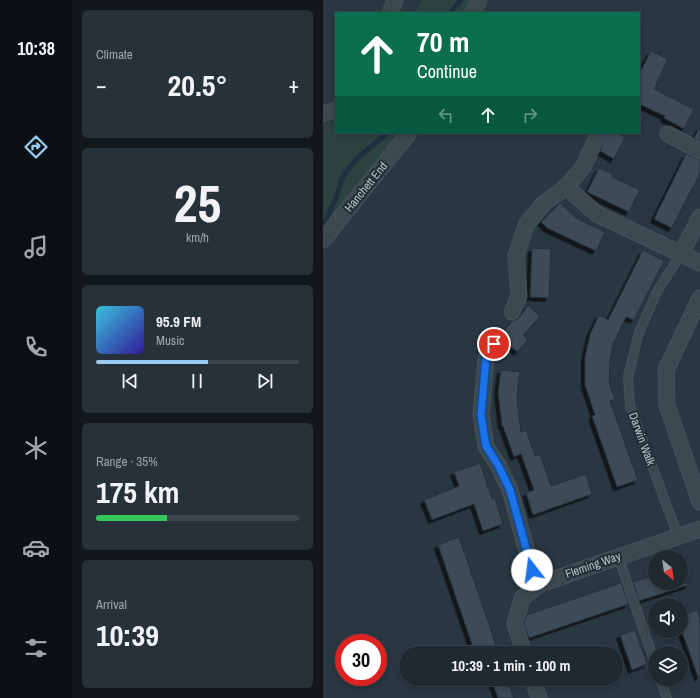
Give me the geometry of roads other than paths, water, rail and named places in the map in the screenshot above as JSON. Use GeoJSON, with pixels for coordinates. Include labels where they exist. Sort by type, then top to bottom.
{"type":"FeatureCollection","features":[{"type":"Feature","properties":{"kind":"street"},"geometry":{"type":"LineString","coordinates":[[390,12],[395,0]]}},
{"type":"Feature","properties":{"kind":"street"},"geometry":{"type":"LineString","coordinates":[[473,12],[479,0]]}},
{"type":"Feature","properties":{"kind":"street"},"geometry":{"type":"LineString","coordinates":[[323,114],[335,110]]}},
{"type":"Feature","properties":{"kind":"street","name":"Hanchett End"},"geometry":{"type":"LineString","coordinates":[[323,240],[408,134]]}},
{"type":"Feature","properties":{"kind":"street"},"geometry":{"type":"LineString","coordinates":[[512,312],[519,296],[516,256],[526,225],[544,203],[566,187],[583,167],[599,134]]}},
{"type":"Feature","properties":{"kind":"street"},"geometry":{"type":"LineString","coordinates":[[668,134],[700,151]]}},
{"type":"Feature","properties":{"kind":"street"},"geometry":{"type":"LineString","coordinates":[[566,187],[597,214],[700,263]]}},
{"type":"Feature","properties":{"kind":"street"},"geometry":{"type":"LineString","coordinates":[[681,254],[700,217]]}},
{"type":"Feature","properties":{"kind":"street"},"geometry":{"type":"LineString","coordinates":[[700,298],[667,370],[667,405],[700,502]]}},
{"type":"Feature","properties":{"kind":"street"},"geometry":{"type":"LineString","coordinates":[[494,344],[486,359],[481,415],[486,446],[498,465],[510,490],[532,570],[540,584]]}},
{"type":"Feature","properties":{"kind":"street","name":"Fleming Way"},"geometry":{"type":"LineString","coordinates":[[522,646],[515,624],[522,598],[540,584],[700,529]]}},
{"type":"Feature","properties":{"kind":"street"},"geometry":{"type":"LineString","coordinates":[[535,686],[539,698]]}},
{"type":"Feature","properties":{"kind":"lane","name":"Darwin Walk"},"geometry":{"type":"LineString","coordinates":[[678,536],[630,406],[628,377],[639,332],[658,290],[681,254]]}},
{"type":"Feature","properties":{"kind":"lane"},"geometry":{"type":"LineString","coordinates":[[618,556],[649,646]]}},
{"type":"Feature","properties":{"kind":"lane"},"geometry":{"type":"LineString","coordinates":[[663,686],[667,698]]}},
{"type":"Feature","properties":{"kind":"waterway"},"geometry":{"type":"LineString","coordinates":[[451,12],[461,0]]}},
{"type":"Feature","properties":{"kind":"waterway"},"geometry":{"type":"LineString","coordinates":[[323,226],[336,198],[343,176],[357,158],[387,134]]}}]}
